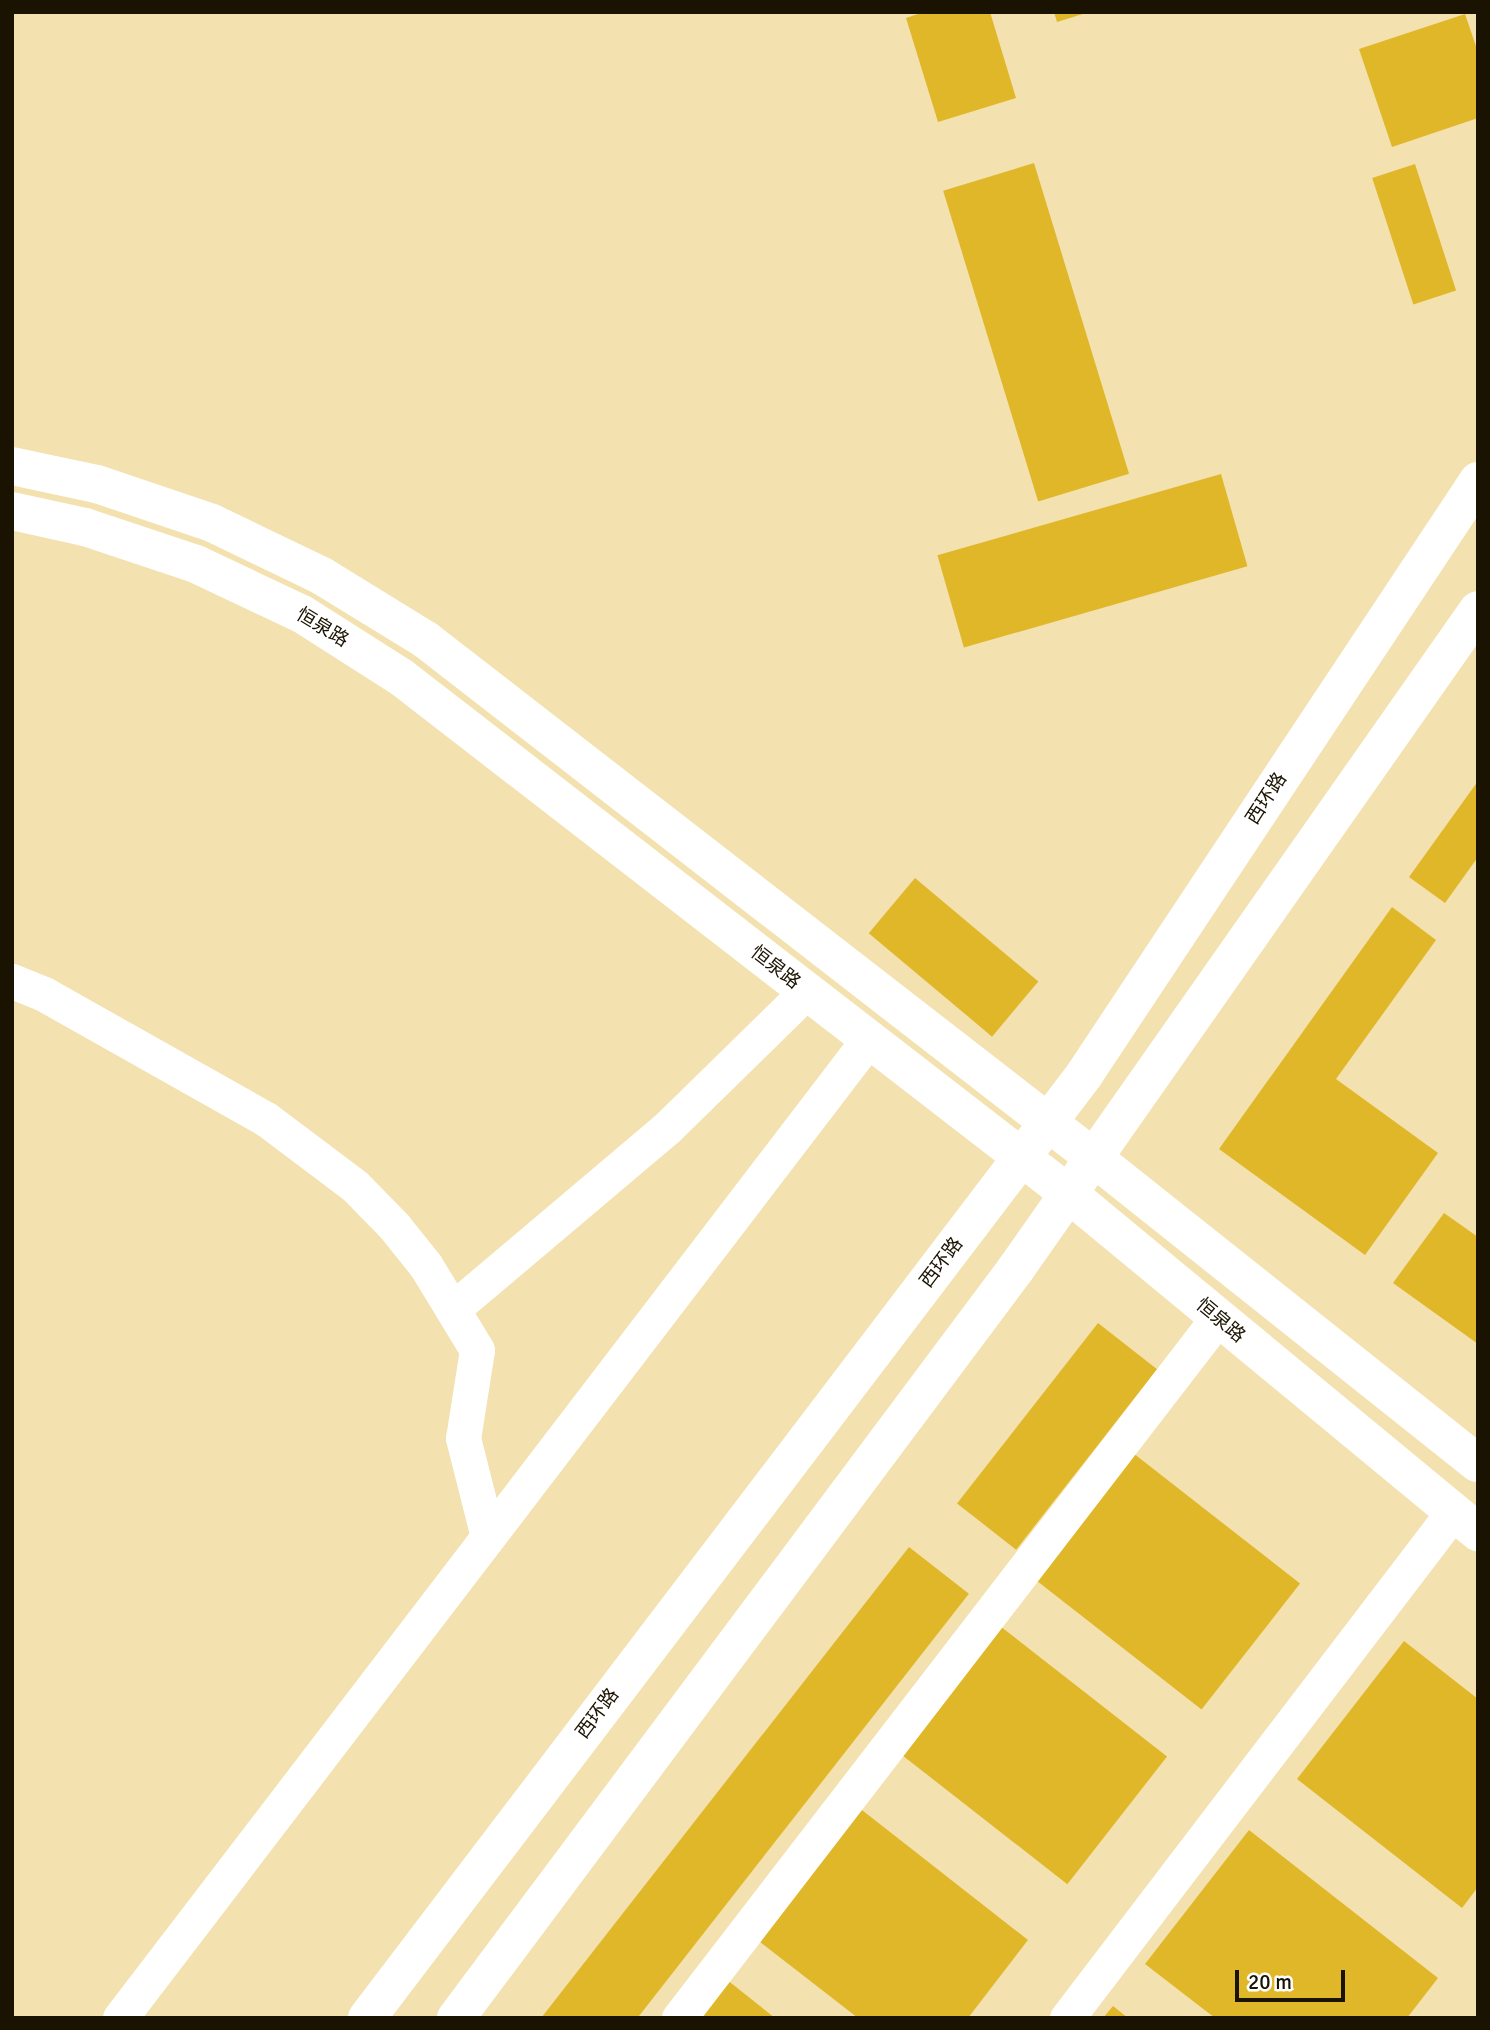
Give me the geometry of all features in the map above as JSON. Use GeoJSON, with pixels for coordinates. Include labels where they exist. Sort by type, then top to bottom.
{"type":"FeatureCollection","features":[{"type":"Feature","properties":{"kind":"main road"},"geometry":{"type":"LineString","coordinates":[[12,466],[97,484],[212,523],[323,576],[426,640],[1094,1158],[1478,1463]]}},
{"type":"Feature","properties":{"kind":"main road","name":"西环路"},"geometry":{"type":"LineString","coordinates":[[367,2018],[1084,1075],[1478,481]]}},
{"type":"Feature","properties":{"kind":"main road","name":"恒泉路"},"geometry":{"type":"LineString","coordinates":[[12,511],[85,527],[196,564],[302,614],[401,677],[1069,1194],[1465,1522]]}},
{"type":"Feature","properties":{"kind":"main road"},"geometry":{"type":"LineString","coordinates":[[456,2018],[1007,1282],[1478,610]]}},
{"type":"Feature","properties":{"kind":"street"},"geometry":{"type":"LineString","coordinates":[[12,981],[44,994],[266,1119],[312,1151],[355,1186],[394,1226],[454,1308],[477,1350],[463,1438],[488,1537]]}},
{"type":"Feature","properties":{"kind":"street"},"geometry":{"type":"LineString","coordinates":[[454,1308],[667,1128],[806,992]]}},
{"type":"Feature","properties":{"kind":"street"},"geometry":{"type":"LineString","coordinates":[[120,2018],[869,1040]]}},
{"type":"Feature","properties":{"kind":"street"},"geometry":{"type":"LineString","coordinates":[[679,2018],[1217,1319]]}},
{"type":"Feature","properties":{"kind":"street"},"geometry":{"type":"LineString","coordinates":[[1067,2018],[1465,1522]]}},
{"type":"Feature","properties":{"kind":"building"},"geometry":{"type":"Polygon","coordinates":[[[924,12],[990,12],[1016,98],[938,122],[906,18],[924,12]]]}},
{"type":"Feature","properties":{"kind":"building"},"geometry":{"type":"Polygon","coordinates":[[[1054,12],[1086,12],[1086,13],[1057,22],[1054,12]]]}},
{"type":"Feature","properties":{"kind":"building"},"geometry":{"type":"Polygon","coordinates":[[[1465,14],[1478,52],[1478,118],[1392,147],[1359,49],[1465,14]]]}},
{"type":"Feature","properties":{"kind":"building"},"geometry":{"type":"Polygon","coordinates":[[[1034,163],[1129,474],[1038,502],[943,191],[1034,163]]]}},
{"type":"Feature","properties":{"kind":"building"},"geometry":{"type":"Polygon","coordinates":[[[1415,164],[1456,290],[1413,304],[1372,178],[1415,164]]]}},
{"type":"Feature","properties":{"kind":"building"},"geometry":{"type":"Polygon","coordinates":[[[1221,474],[1247,566],[964,648],[937,555],[1221,474]]]}},
{"type":"Feature","properties":{"kind":"building"},"geometry":{"type":"Polygon","coordinates":[[[1478,781],[1478,857],[1445,903],[1409,877],[1478,781]]]}},
{"type":"Feature","properties":{"kind":"building"},"geometry":{"type":"Polygon","coordinates":[[[915,878],[1038,981],[992,1037],[869,933],[915,878]]]}},
{"type":"Feature","properties":{"kind":"building"},"geometry":{"type":"Polygon","coordinates":[[[1392,907],[1436,940],[1336,1079],[1438,1153],[1365,1255],[1219,1149],[1392,907]]]}},
{"type":"Feature","properties":{"kind":"building"},"geometry":{"type":"Polygon","coordinates":[[[1444,1213],[1478,1237],[1478,1344],[1393,1283],[1444,1213]]]}},
{"type":"Feature","properties":{"kind":"building"},"geometry":{"type":"Polygon","coordinates":[[[1098,1323],[1157,1369],[1016,1550],[957,1503],[1098,1323]]]}},
{"type":"Feature","properties":{"kind":"building"},"geometry":{"type":"Polygon","coordinates":[[[1133,1453],[1300,1584],[1202,1710],[1034,1579],[1133,1453]]]}},
{"type":"Feature","properties":{"kind":"building"},"geometry":{"type":"Polygon","coordinates":[[[909,1547],[969,1594],[637,2018],[542,2017],[909,1547]]]}},
{"type":"Feature","properties":{"kind":"building"},"geometry":{"type":"Polygon","coordinates":[[[1000,1626],[1167,1757],[1067,1884],[900,1754],[1000,1626]]]}},
{"type":"Feature","properties":{"kind":"building"},"geometry":{"type":"Polygon","coordinates":[[[1404,1641],[1478,1699],[1478,1887],[1462,1908],[1297,1779],[1404,1641]]]}},
{"type":"Feature","properties":{"kind":"building"},"geometry":{"type":"Polygon","coordinates":[[[853,1803],[1028,1940],[968,2018],[858,2018],[751,1935],[853,1803]]]}},
{"type":"Feature","properties":{"kind":"building"},"geometry":{"type":"Polygon","coordinates":[[[1249,1830],[1438,1978],[1407,2018],[1215,2018],[1145,1964],[1249,1830]]]}},
{"type":"Feature","properties":{"kind":"building"},"geometry":{"type":"Polygon","coordinates":[[[726,1979],[775,2018],[696,2018],[726,1979]]]}},
{"type":"Feature","properties":{"kind":"building"},"geometry":{"type":"Polygon","coordinates":[[[1113,2006],[1128,2018],[1103,2018],[1113,2006]]]}}]}
